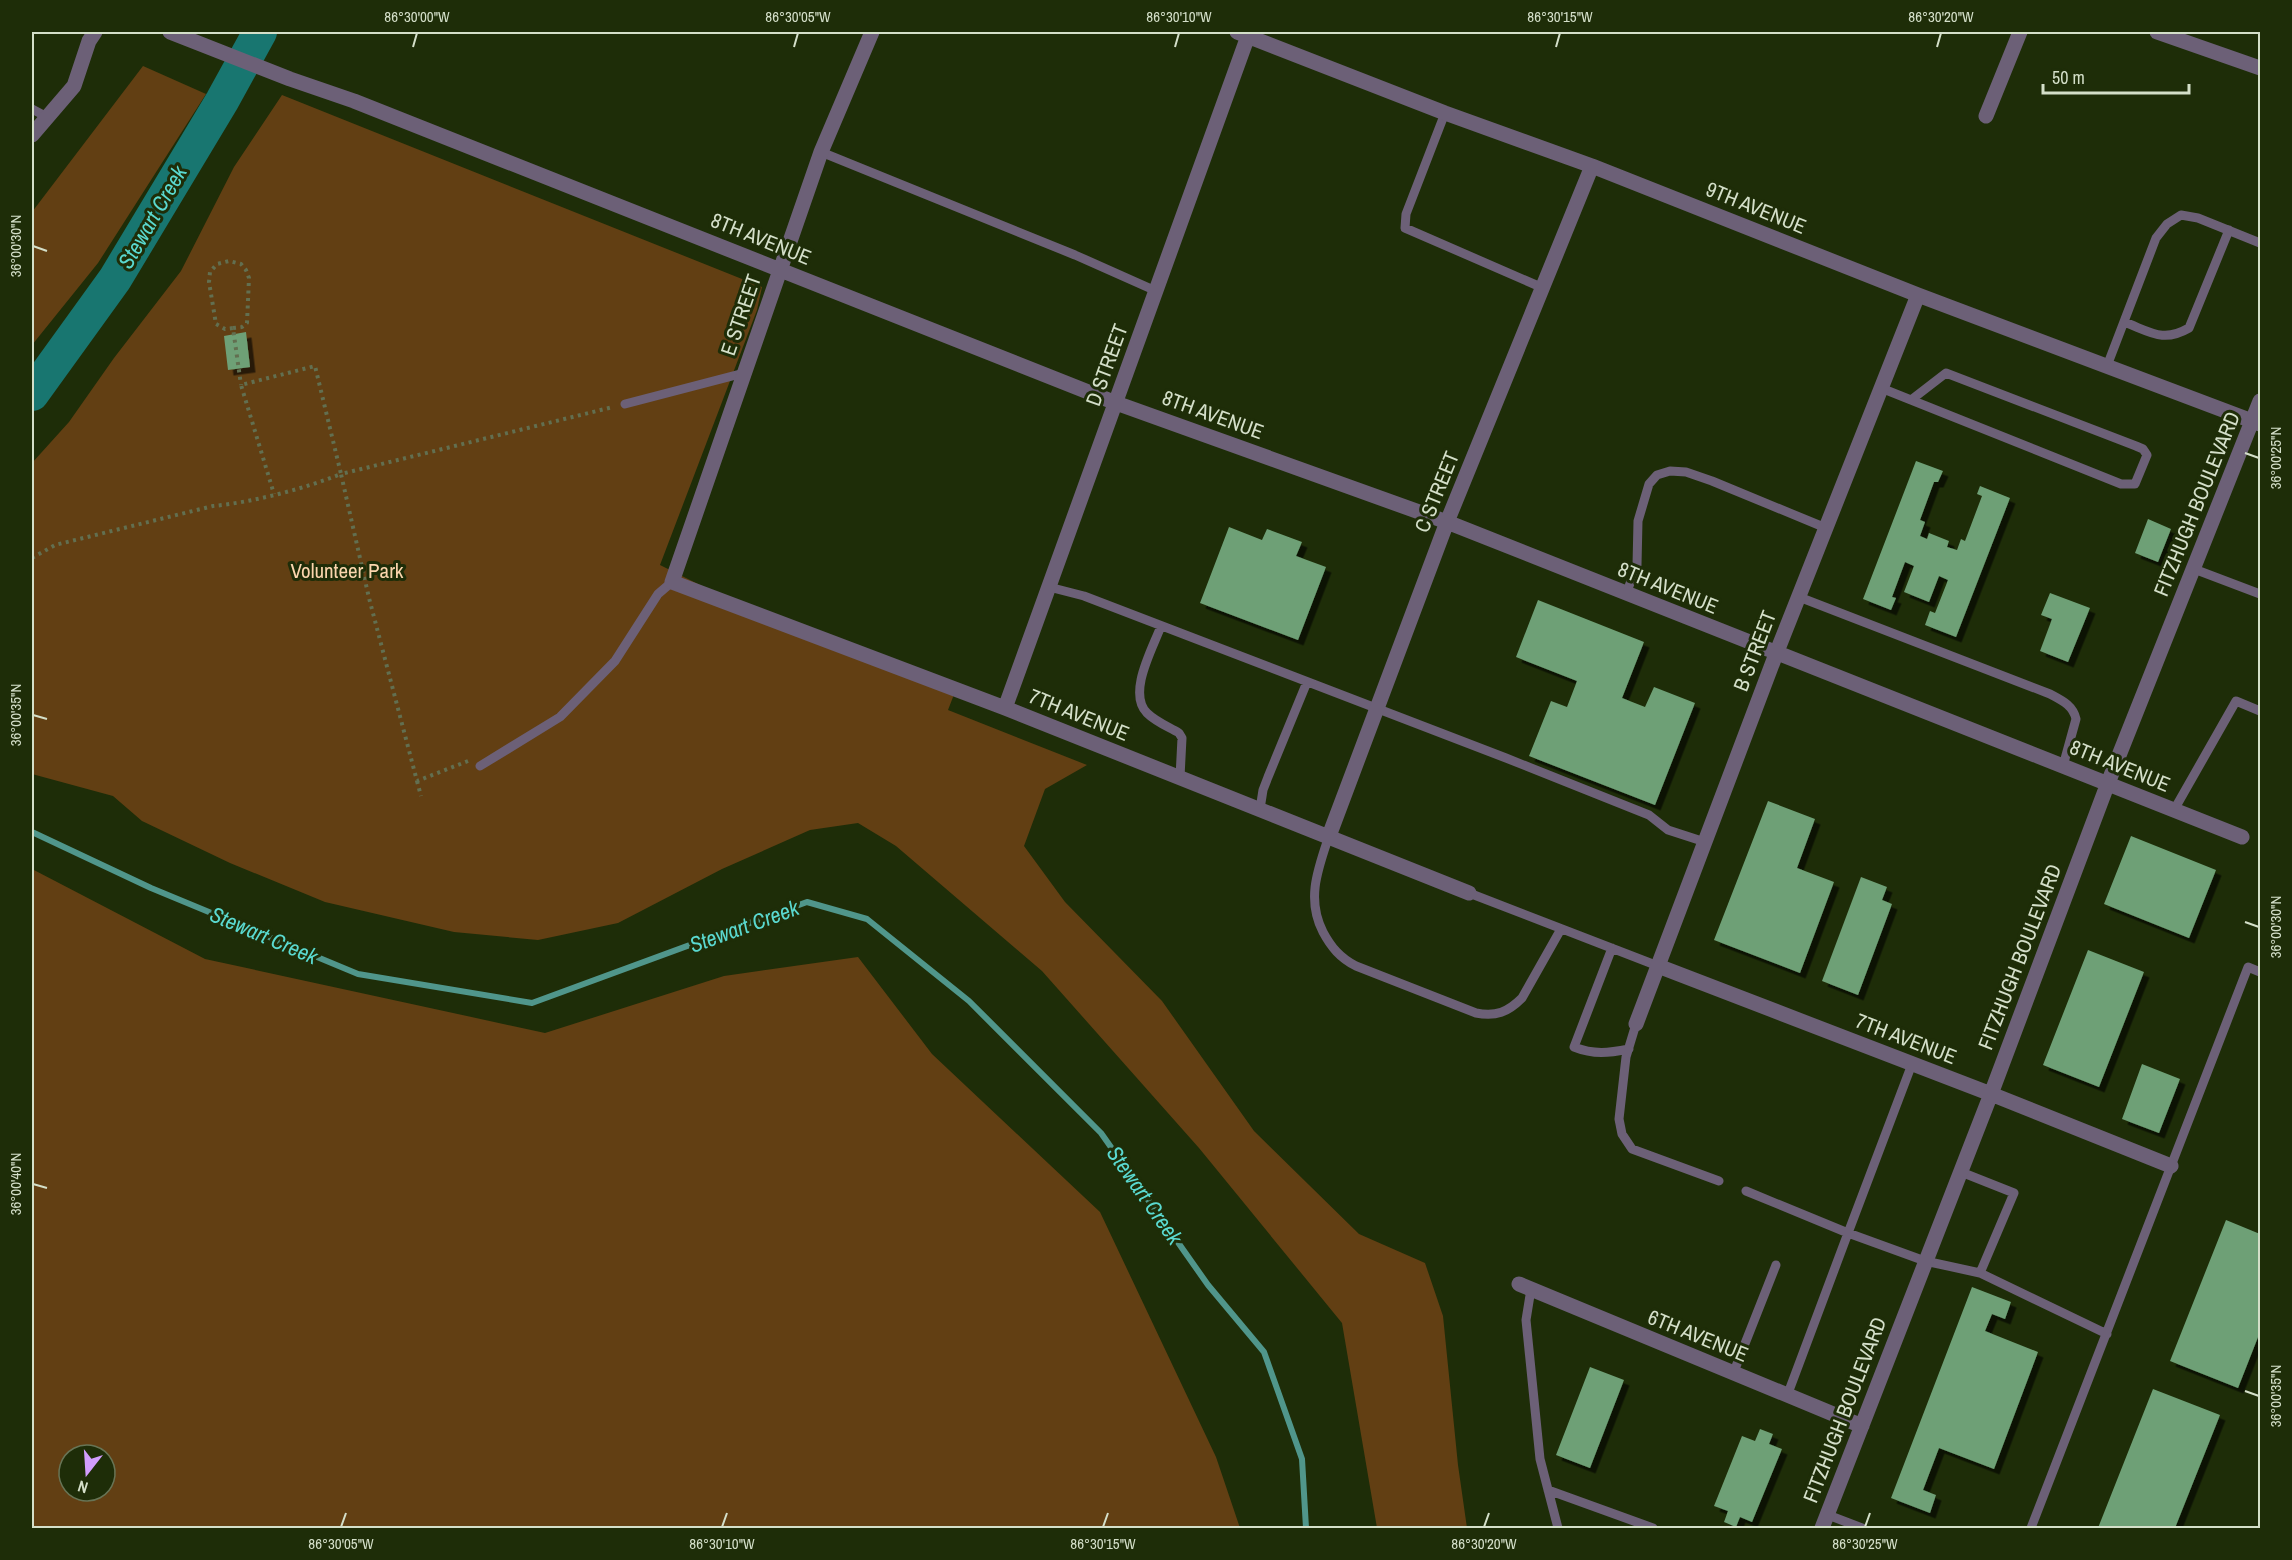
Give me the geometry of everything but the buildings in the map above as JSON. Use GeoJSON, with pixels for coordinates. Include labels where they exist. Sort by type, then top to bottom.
{"type":"FeatureCollection","features":[{"type":"Feature","properties":{"kind":"street"},"geometry":{"type":"LineString","coordinates":[[32,135],[74,86],[89,41],[95,32]]}},
{"type":"Feature","properties":{"kind":"street","name":"8TH AVENUE"},"geometry":{"type":"LineString","coordinates":[[170,32],[290,79],[354,101],[1116,403],[1447,522],[2242,837]]}},
{"type":"Feature","properties":{"kind":"street","name":"E STREET"},"geometry":{"type":"LineString","coordinates":[[672,582],[821,152],[872,32]]}},
{"type":"Feature","properties":{"kind":"street"},"geometry":{"type":"LineString","coordinates":[[1986,116],[2020,32]]}},
{"type":"Feature","properties":{"kind":"street"},"geometry":{"type":"LineString","coordinates":[[2157,32],[2260,68]]}},
{"type":"Feature","properties":{"kind":"street","name":"9TH AVENUE"},"geometry":{"type":"LineString","coordinates":[[1242,34],[1445,113],[1592,166],[1918,295],[2257,423]]}},
{"type":"Feature","properties":{"kind":"street","name":"D STREET"},"geometry":{"type":"LineString","coordinates":[[1005,708],[1156,291],[1242,34]]}},
{"type":"Feature","properties":{"kind":"street","name":"C STREET"},"geometry":{"type":"LineString","coordinates":[[1329,836],[1447,522],[1592,166]]}},
{"type":"Feature","properties":{"kind":"street","name":"B STREET"},"geometry":{"type":"LineString","coordinates":[[1636,1024],[1776,654],[1918,295]]}},
{"type":"Feature","properties":{"kind":"street","name":"FITZHUGH BOULEVARD"},"geometry":{"type":"LineString","coordinates":[[1825,1522],[1991,1094],[2108,783],[2194,568],[2257,423],[2260,402]]}},
{"type":"Feature","properties":{"kind":"street","name":"7TH AVENUE"},"geometry":{"type":"LineString","coordinates":[[672,582],[1005,708],[1469,893]]}},
{"type":"Feature","properties":{"kind":"street","name":"7TH AVENUE"},"geometry":{"type":"LineString","coordinates":[[1659,966],[2171,1166]]}},
{"type":"Feature","properties":{"kind":"street","name":"6TH AVENUE"},"geometry":{"type":"LineString","coordinates":[[1525,1287],[1862,1426]]}},
{"type":"Feature","properties":{"kind":"lane"},"geometry":{"type":"LineString","coordinates":[[32,109],[47,117]]}},
{"type":"Feature","properties":{"kind":"lane"},"geometry":{"type":"LineString","coordinates":[[1445,113],[1406,214],[1405,228],[1543,288]]}},
{"type":"Feature","properties":{"kind":"lane"},"geometry":{"type":"LineString","coordinates":[[821,152],[1075,255],[1156,291]]}},
{"type":"Feature","properties":{"kind":"lane"},"geometry":{"type":"LineString","coordinates":[[2107,366],[2156,238],[2168,224],[2181,215],[2198,218],[2260,243]]}},
{"type":"Feature","properties":{"kind":"lane"},"geometry":{"type":"LineString","coordinates":[[2124,322],[2164,337],[2178,334],[2189,328],[2229,230]]}},
{"type":"Feature","properties":{"kind":"lane"},"geometry":{"type":"LineString","coordinates":[[1881,388],[1911,400],[2121,484],[2135,484],[2146,455],[2143,449],[1946,373],[1911,400]]}},
{"type":"Feature","properties":{"kind":"lane"},"geometry":{"type":"LineString","coordinates":[[625,404],[744,374]]}},
{"type":"Feature","properties":{"kind":"lane"},"geometry":{"type":"LineString","coordinates":[[1626,594],[1637,565],[1638,521],[1649,484],[1657,475],[1670,471],[1686,472],[1826,528]]}},
{"type":"Feature","properties":{"kind":"lane"},"geometry":{"type":"LineString","coordinates":[[2194,568],[2260,594]]}},
{"type":"Feature","properties":{"kind":"lane"},"geometry":{"type":"LineString","coordinates":[[480,766],[560,717],[615,662],[658,594],[672,582]]}},
{"type":"Feature","properties":{"kind":"lane"},"geometry":{"type":"LineString","coordinates":[[1049,587],[1084,596],[1377,709],[1649,815],[1668,830],[1705,842]]}},
{"type":"Feature","properties":{"kind":"lane"},"geometry":{"type":"LineString","coordinates":[[1799,597],[2050,693],[2066,702],[2074,712],[2076,719],[2063,766]]}},
{"type":"Feature","properties":{"kind":"lane"},"geometry":{"type":"LineString","coordinates":[[1161,626],[1139,684],[1140,703],[1146,712],[1179,733],[1182,738],[1180,777]]}},
{"type":"Feature","properties":{"kind":"lane"},"geometry":{"type":"LineString","coordinates":[[1260,809],[1265,784],[1307,682]]}},
{"type":"Feature","properties":{"kind":"lane"},"geometry":{"type":"LineString","coordinates":[[2174,810],[2236,701],[2260,711]]}},
{"type":"Feature","properties":{"kind":"lane"},"geometry":{"type":"LineString","coordinates":[[1329,836],[1314,884],[1313,902],[1317,921],[1334,949],[1356,966],[1476,1014],[1490,1016],[1513,1007],[1522,998],[1561,929]]}},
{"type":"Feature","properties":{"kind":"lane"},"geometry":{"type":"LineString","coordinates":[[1469,893],[1659,966]]}},
{"type":"Feature","properties":{"kind":"lane"},"geometry":{"type":"LineString","coordinates":[[1612,948],[1574,1047],[1589,1053],[1608,1053],[1629,1049]]}},
{"type":"Feature","properties":{"kind":"lane"},"geometry":{"type":"LineString","coordinates":[[2031,1528],[2248,967],[2260,972]]}},
{"type":"Feature","properties":{"kind":"lane"},"geometry":{"type":"LineString","coordinates":[[1636,1024],[1629,1049],[1619,1119],[1622,1134],[1632,1149],[1719,1181]]}},
{"type":"Feature","properties":{"kind":"lane"},"geometry":{"type":"LineString","coordinates":[[1787,1396],[1912,1064]]}},
{"type":"Feature","properties":{"kind":"lane"},"geometry":{"type":"LineString","coordinates":[[1961,1172],[2014,1193],[1980,1273]]}},
{"type":"Feature","properties":{"kind":"lane"},"geometry":{"type":"LineString","coordinates":[[1746,1191],[1848,1233],[1925,1261],[1980,1273],[2107,1334]]}},
{"type":"Feature","properties":{"kind":"lane"},"geometry":{"type":"LineString","coordinates":[[1733,1374],[1776,1265]]}},
{"type":"Feature","properties":{"kind":"lane"},"geometry":{"type":"LineString","coordinates":[[1525,1287],[1540,1459],[1558,1528]]}},
{"type":"Feature","properties":{"kind":"lane"},"geometry":{"type":"LineString","coordinates":[[1548,1490],[1653,1528]]}},
{"type":"Feature","properties":{"kind":"lane"},"geometry":{"type":"LineString","coordinates":[[1825,1522],[1862,1528]]}},
{"type":"Feature","properties":{"kind":"path"},"geometry":{"type":"LineString","coordinates":[[229,261],[241,264],[249,278],[247,323],[233,328],[225,329],[216,324],[209,282],[210,272],[217,264],[229,261]]}},
{"type":"Feature","properties":{"kind":"path"},"geometry":{"type":"LineString","coordinates":[[233,328],[241,385],[274,494]]}},
{"type":"Feature","properties":{"kind":"path"},"geometry":{"type":"LineString","coordinates":[[241,385],[315,366],[369,598],[422,796]]}},
{"type":"Feature","properties":{"kind":"path"},"geometry":{"type":"LineString","coordinates":[[32,558],[55,545],[274,494],[341,474],[625,404]]}},
{"type":"Feature","properties":{"kind":"path"},"geometry":{"type":"LineString","coordinates":[[417,781],[469,760]]}},
{"type":"Feature","properties":{"kind":"green space"},"geometry":{"type":"Polygon","coordinates":[[[143,66],[206,94],[98,263],[32,345],[32,212],[143,66]]]}},
{"type":"Feature","properties":{"kind":"green space","name":"Volunteer Park"},"geometry":{"type":"Polygon","coordinates":[[[282,95],[762,287],[757,310],[660,565],[704,587],[958,684],[948,710],[1087,765],[1045,789],[1024,846],[1065,902],[1162,1001],[1254,1131],[1359,1234],[1425,1263],[1443,1316],[1458,1465],[1467,1528],[1377,1528],[1342,1323],[1199,1148],[1042,971],[896,846],[858,823],[810,830],[722,869],[618,923],[538,940],[454,932],[325,902],[230,863],[142,821],[113,796],[32,774],[32,463],[69,422],[114,358],[181,271],[234,167],[282,95]]]}},
{"type":"Feature","properties":{"kind":"green space"},"geometry":{"type":"Polygon","coordinates":[[[32,869],[205,959],[545,1033],[724,976],[858,957],[932,1054],[1100,1212],[1216,1457],[1240,1528],[32,1528],[32,869]]]}},
{"type":"Feature","properties":{"kind":"waterway","name":"Stewart Creek"},"geometry":{"type":"LineString","coordinates":[[32,394],[115,279],[222,101],[260,32]]}},
{"type":"Feature","properties":{"kind":"waterway","name":"Stewart Creek"},"geometry":{"type":"LineString","coordinates":[[32,832],[151,888],[358,974],[532,1003],[807,902],[867,919],[969,1001],[1101,1133],[1208,1285],[1264,1352],[1302,1459],[1306,1528]]}}]}
